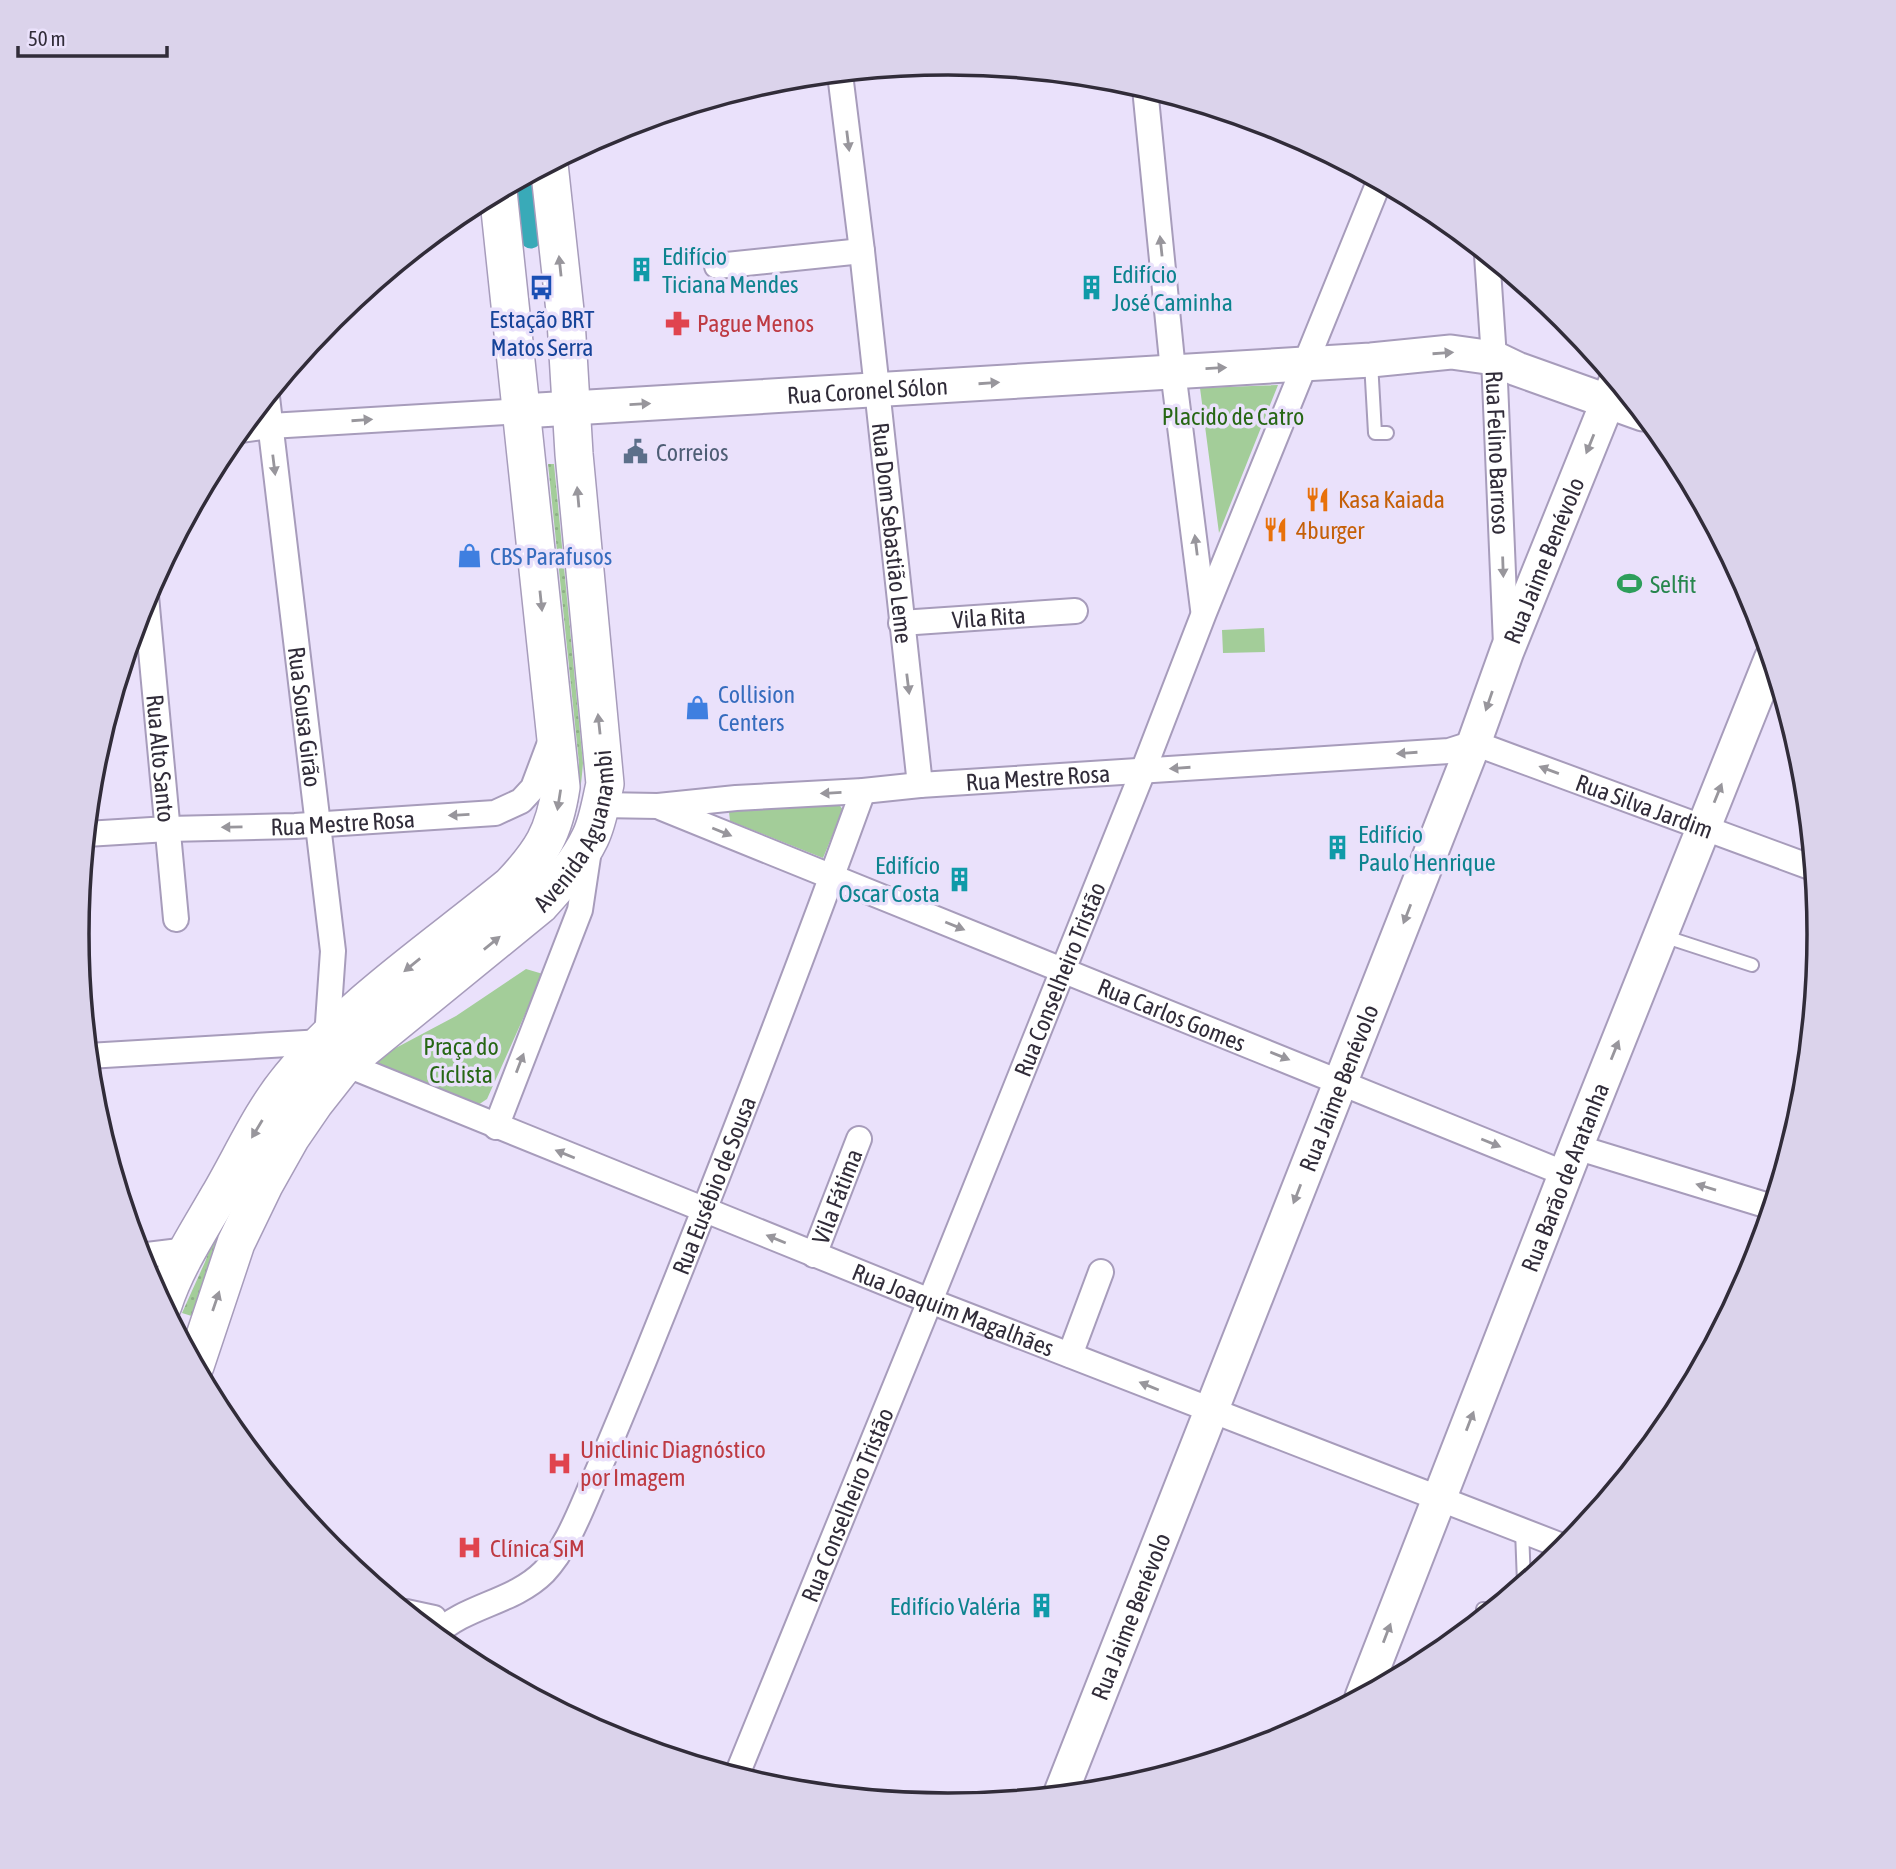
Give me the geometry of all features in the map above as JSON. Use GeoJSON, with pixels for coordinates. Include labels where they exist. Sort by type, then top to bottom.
{"type":"FeatureCollection","features":[{"type":"Feature","properties":{"kind":"main road","name":"Avenida Aguanambi"},"geometry":{"type":"LineString","coordinates":[[168,1294],[188,1250],[289,1079],[540,905],[561,882],[595,822],[605,784],[551,173]]}},
{"type":"Feature","properties":{"kind":"main road","name":"Avenida Aguanambi"},"geometry":{"type":"LineString","coordinates":[[199,1355],[236,1243],[291,1137],[331,1048],[358,1008],[511,885],[530,865],[557,817],[561,787],[499,202]]}},
{"type":"Feature","properties":{"kind":"street","name":"Rua Dom Sebastião Leme"},"geometry":{"type":"LineString","coordinates":[[840,83],[862,251],[920,785]]}},
{"type":"Feature","properties":{"kind":"street"},"geometry":{"type":"LineString","coordinates":[[1146,99],[1173,371],[1204,613]]}},
{"type":"Feature","properties":{"kind":"street","name":"Rua Conselheiro Tristão"},"geometry":{"type":"LineString","coordinates":[[740,1767],[1376,189]]}},
{"type":"Feature","properties":{"kind":"street"},"geometry":{"type":"LineString","coordinates":[[717,266],[862,251]]}},
{"type":"Feature","properties":{"kind":"street","name":"Rua Felino Barroso"},"geometry":{"type":"LineString","coordinates":[[1488,266],[1507,651]]}},
{"type":"Feature","properties":{"kind":"street","name":"Rua Coronel Sólon"},"geometry":{"type":"LineString","coordinates":[[254,428],[1371,360],[1451,352],[1494,358],[1517,369],[1612,391]]}},
{"type":"Feature","properties":{"kind":"street","name":"Rua Jaime Benévolo"},"geometry":{"type":"LineString","coordinates":[[1064,1785],[1474,743],[1507,651],[1612,391]]}},
{"type":"Feature","properties":{"kind":"street","name":"Rua Sousa Girão"},"geometry":{"type":"LineString","coordinates":[[268,408],[332,951],[331,1048]]}},
{"type":"Feature","properties":{"kind":"street","name":"Vila Rita"},"geometry":{"type":"LineString","coordinates":[[901,623],[1075,611]]}},
{"type":"Feature","properties":{"kind":"street","name":"Rua Alto Santo"},"geometry":{"type":"LineString","coordinates":[[148,621],[176,919]]}},
{"type":"Feature","properties":{"kind":"street","name":"Rua Barão de Aratanha"},"geometry":{"type":"LineString","coordinates":[[1367,1685],[1766,672]]}},
{"type":"Feature","properties":{"kind":"street","name":"Rua Mestre Rosa"},"geometry":{"type":"LineString","coordinates":[[95,833],[495,813],[521,801],[533,788],[554,732]]}},
{"type":"Feature","properties":{"kind":"street","name":"Rua Mestre Rosa"},"geometry":{"type":"LineString","coordinates":[[595,822],[659,806],[736,798],[1449,751],[1474,743]]}},
{"type":"Feature","properties":{"kind":"street","name":"Rua Silva Jardim"},"geometry":{"type":"LineString","coordinates":[[1474,743],[1804,865]]}},
{"type":"Feature","properties":{"kind":"street","name":"Rua Eusébio de Sousa"},"geometry":{"type":"LineString","coordinates":[[438,1625],[513,1593],[544,1572],[572,1529],[705,1209],[833,877],[863,791]]}},
{"type":"Feature","properties":{"kind":"street","name":"Rua Carlos Gomes"},"geometry":{"type":"LineString","coordinates":[[659,806],[1341,1081],[1571,1161],[1764,1205]]}},
{"type":"Feature","properties":{"kind":"street"},"geometry":{"type":"LineString","coordinates":[[496,1127],[580,909],[595,822]]}},
{"type":"Feature","properties":{"kind":"street","name":"Rua Joaquim Magalhães"},"geometry":{"type":"LineString","coordinates":[[97,1056],[331,1048],[496,1127],[930,1301],[1555,1543]]}},
{"type":"Feature","properties":{"kind":"street","name":"Vila Fátima"},"geometry":{"type":"LineString","coordinates":[[814,1255],[859,1139]]}},
{"type":"Feature","properties":{"kind":"street"},"geometry":{"type":"LineString","coordinates":[[151,1255],[188,1250]]}},
{"type":"Feature","properties":{"kind":"street"},"geometry":{"type":"LineString","coordinates":[[1070,1355],[1101,1272]]}},
{"type":"Feature","properties":{"kind":"lane"},"geometry":{"type":"LineString","coordinates":[[1371,360],[1375,433],[1387,433]]}},
{"type":"Feature","properties":{"kind":"lane"},"geometry":{"type":"LineString","coordinates":[[1661,935],[1752,965]]}},
{"type":"Feature","properties":{"kind":"lane"},"geometry":{"type":"LineString","coordinates":[[1522,1530],[1524,1573]]}},
{"type":"Feature","properties":{"kind":"green space","name":"Placido de Catro"},"geometry":{"type":"Polygon","coordinates":[[[1278,385],[1219,533],[1200,388],[1278,385]]]}},
{"type":"Feature","properties":{"kind":"green space"},"geometry":{"type":"Polygon","coordinates":[[[548,464],[554,464],[583,763],[578,802],[572,827],[553,862],[577,799],[579,763],[548,464]]]}},
{"type":"Feature","properties":{"kind":"green space"},"geometry":{"type":"Polygon","coordinates":[[[1264,628],[1265,652],[1223,653],[1222,630],[1264,628]]]}},
{"type":"Feature","properties":{"kind":"green space"},"geometry":{"type":"Polygon","coordinates":[[[838,803],[843,810],[823,858],[730,821],[729,812],[737,809],[838,803]]]}},
{"type":"Feature","properties":{"kind":"green space","name":"Praça do Ciclista"},"geometry":{"type":"Polygon","coordinates":[[[526,969],[543,974],[487,1099],[475,1107],[375,1064],[375,1059],[456,1016],[526,969]]]}},
{"type":"Feature","properties":{"kind":"green space"},"geometry":{"type":"Polygon","coordinates":[[[246,1182],[198,1318],[182,1313],[215,1235],[246,1182]]]}},
{"type":"Feature","properties":{"kind":"waterway"},"geometry":{"type":"LineString","coordinates":[[526,186],[531,238]]}},
{"type":"Feature","properties":{"kind":"place","name":"Edifício Ticiana Mendes"},"geometry":{"type":"Point","coordinates":[642,270]}},
{"type":"Feature","properties":{"kind":"place","name":"Estação BRT Matos Serra"},"geometry":{"type":"Point","coordinates":[542,288]}},
{"type":"Feature","properties":{"kind":"place","name":"Edifício José Caminha"},"geometry":{"type":"Point","coordinates":[1092,288]}},
{"type":"Feature","properties":{"kind":"place","name":"Pague Menos"},"geometry":{"type":"Point","coordinates":[677,323]}},
{"type":"Feature","properties":{"kind":"place","name":"Correios"},"geometry":{"type":"Point","coordinates":[636,452]}},
{"type":"Feature","properties":{"kind":"place","name":"Kasa Kaiada"},"geometry":{"type":"Point","coordinates":[1318,499]}},
{"type":"Feature","properties":{"kind":"place","name":"4burger"},"geometry":{"type":"Point","coordinates":[1276,530]}},
{"type":"Feature","properties":{"kind":"place","name":"CBS Parafusos"},"geometry":{"type":"Point","coordinates":[470,556]}},
{"type":"Feature","properties":{"kind":"place","name":"Selfit"},"geometry":{"type":"Point","coordinates":[1630,584]}},
{"type":"Feature","properties":{"kind":"place","name":"Collision Centers"},"geometry":{"type":"Point","coordinates":[698,708]}},
{"type":"Feature","properties":{"kind":"place","name":"Edifício Paulo Henrique"},"geometry":{"type":"Point","coordinates":[1338,848]}},
{"type":"Feature","properties":{"kind":"place","name":"Edifício Oscar Costa"},"geometry":{"type":"Point","coordinates":[960,879]}},
{"type":"Feature","properties":{"kind":"place","name":"Uniclinic Diagnóstico por Imagem"},"geometry":{"type":"Point","coordinates":[560,1463]}},
{"type":"Feature","properties":{"kind":"place","name":"Clínica SiM"},"geometry":{"type":"Point","coordinates":[470,1548]}},
{"type":"Feature","properties":{"kind":"place","name":"Edifício Valéria"},"geometry":{"type":"Point","coordinates":[1041,1606]}}]}
